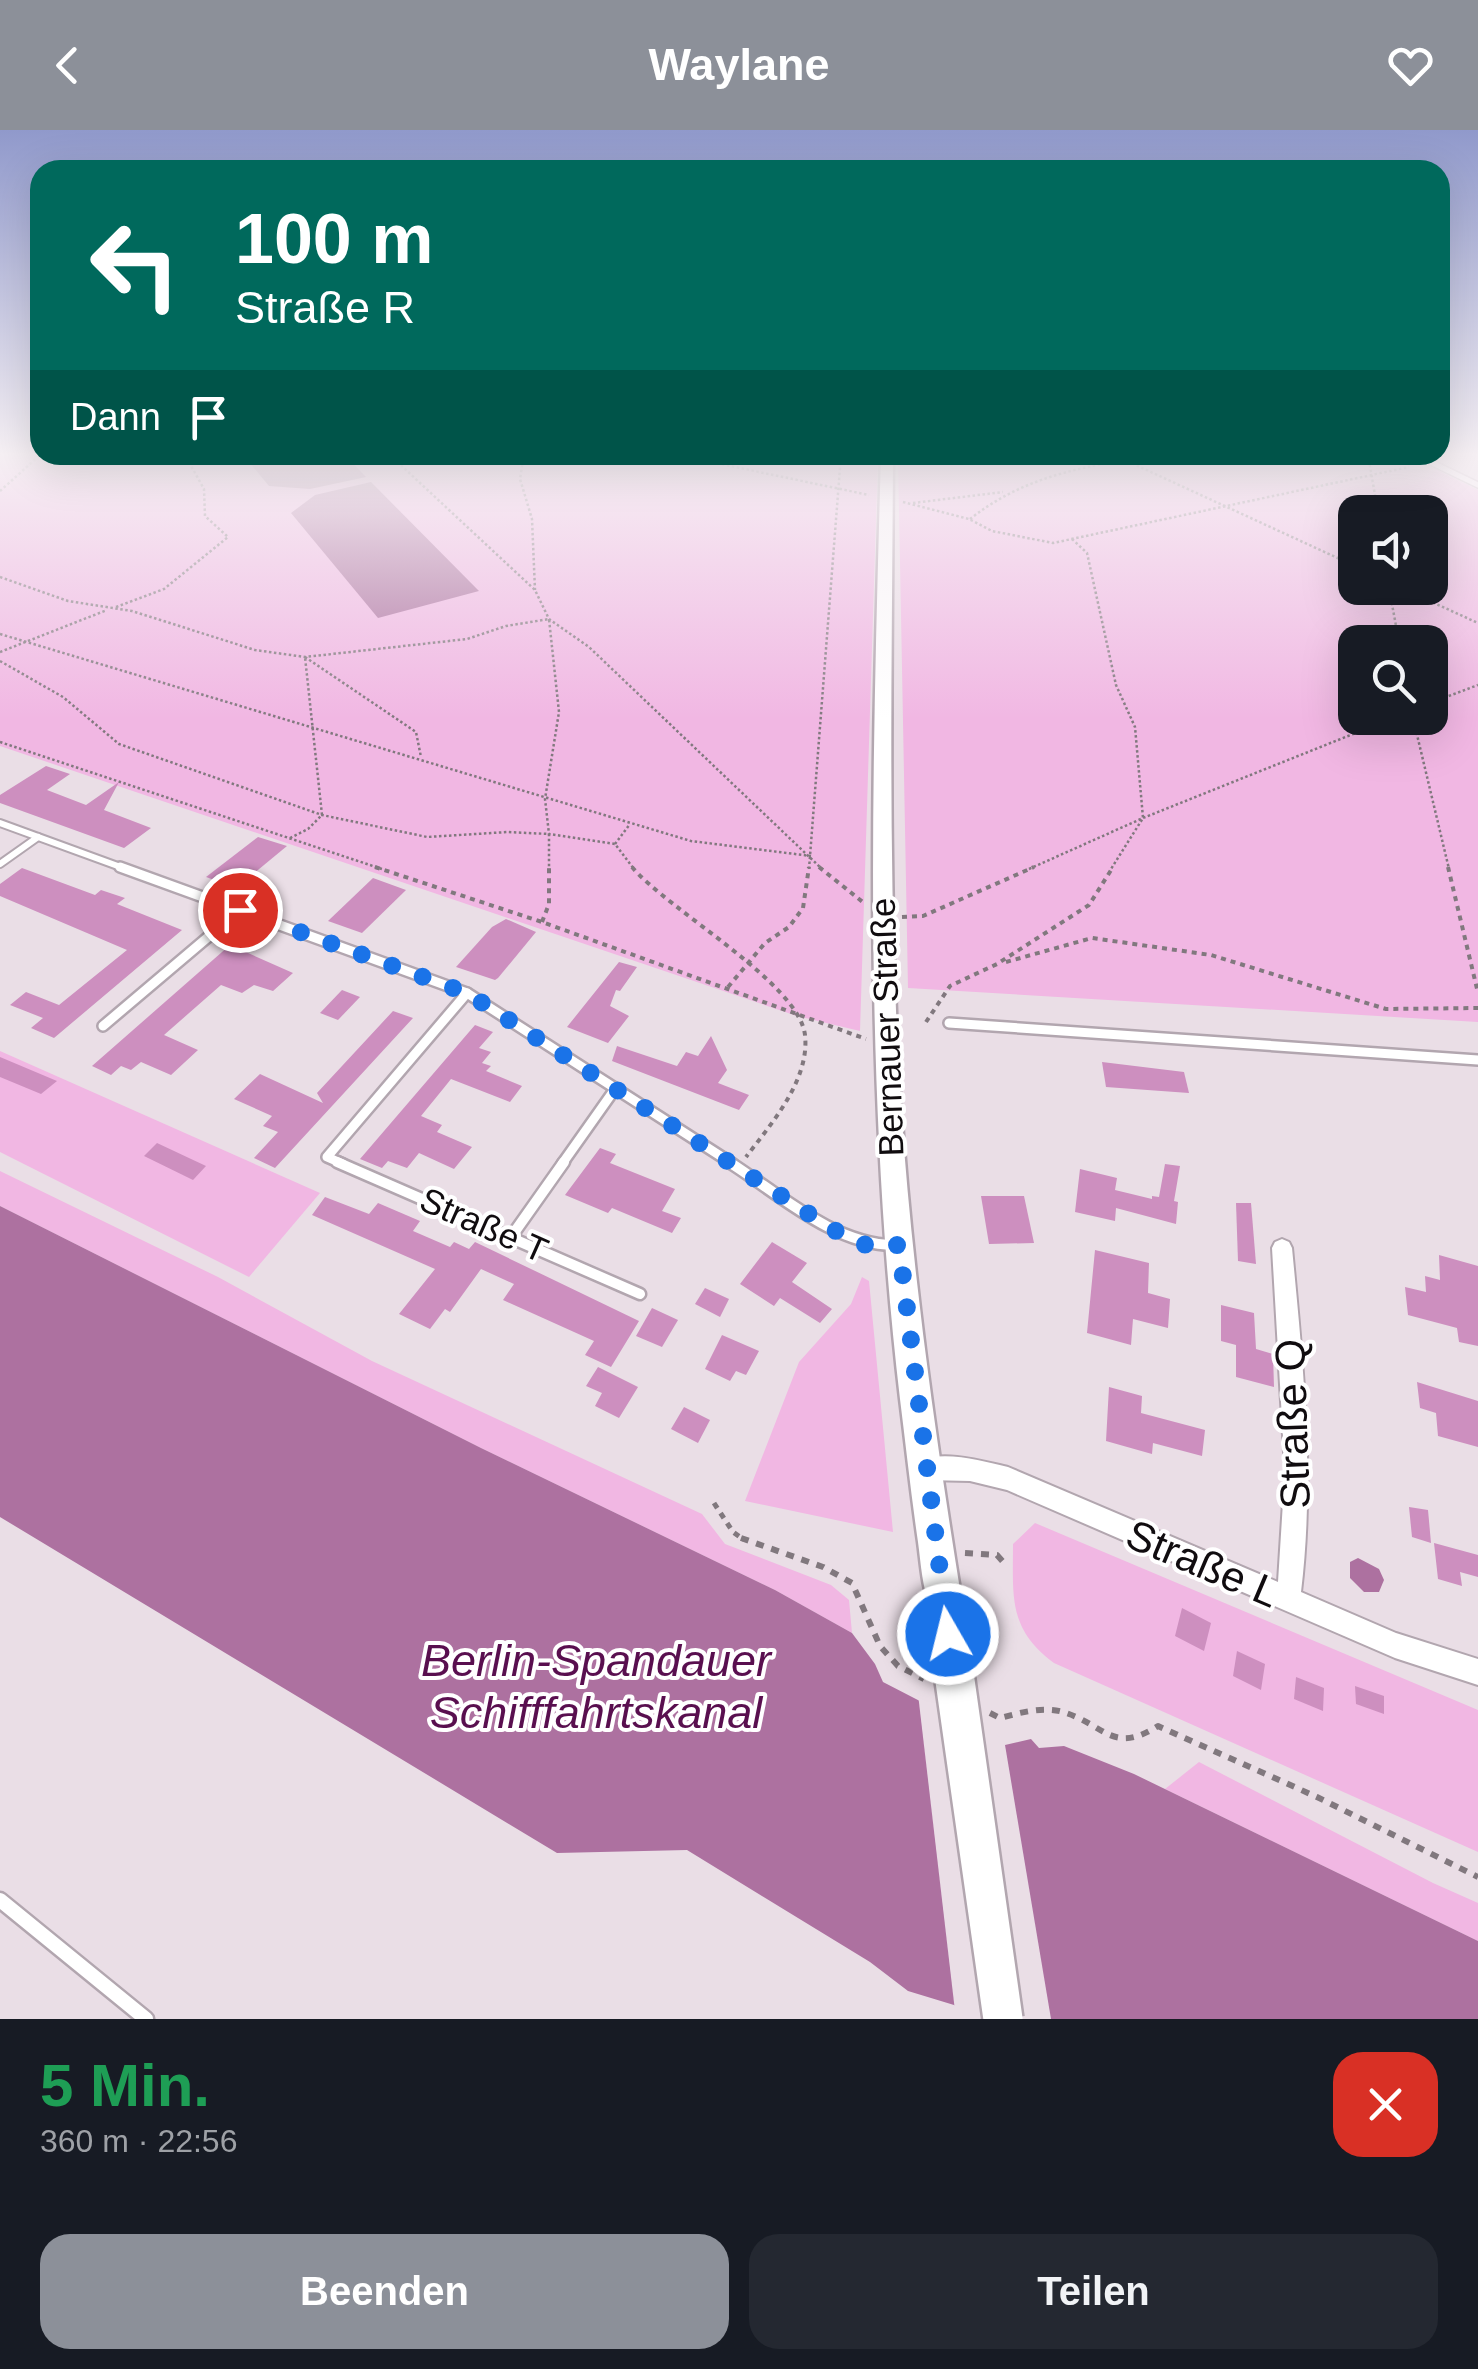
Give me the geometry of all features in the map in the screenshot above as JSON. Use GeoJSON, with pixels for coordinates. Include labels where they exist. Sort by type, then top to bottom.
{"type":"FeatureCollection","features":[{"type":"Feature","properties":{"kind":"main road","name":"Bernauer Straße"},"geometry":{"type":"LineString","coordinates":[[886,543],[882,911],[885,1039],[899,1245],[926,1470],[1003,2019]]}},
{"type":"Feature","properties":{"kind":"street","name":"Straße Q"},"geometry":{"type":"LineString","coordinates":[[1282,1248],[1290,1342],[1296,1552],[1288,1599]]}},
{"type":"Feature","properties":{"kind":"street","name":"Straße L"},"geometry":{"type":"LineString","coordinates":[[926,1470],[970,1470],[1008,1478],[1395,1644],[1478,1672]]}},
{"type":"Feature","properties":{"kind":"lane"},"geometry":{"type":"LineString","coordinates":[[0,823],[467,993],[834,1230],[868,1246],[899,1245]]}},
{"type":"Feature","properties":{"kind":"lane"},"geometry":{"type":"LineString","coordinates":[[0,864],[38,837]]}},
{"type":"Feature","properties":{"kind":"lane"},"geometry":{"type":"LineString","coordinates":[[104,1026],[240,910]]}},
{"type":"Feature","properties":{"kind":"lane","name":"Straße T"},"geometry":{"type":"LineString","coordinates":[[467,993],[327,1157],[640,1294]]}},
{"type":"Feature","properties":{"kind":"lane"},"geometry":{"type":"LineString","coordinates":[[949,1024],[1478,1060]]}},
{"type":"Feature","properties":{"kind":"lane"},"geometry":{"type":"LineString","coordinates":[[512,1238],[615,1089]]}},
{"type":"Feature","properties":{"kind":"lane"},"geometry":{"type":"LineString","coordinates":[[0,1900],[146,2019]]}},
{"type":"Feature","properties":{"kind":"path"},"geometry":{"type":"LineString","coordinates":[[0,652],[164,589],[222,543]]}},
{"type":"Feature","properties":{"kind":"path"},"geometry":{"type":"LineString","coordinates":[[484,543],[534,590],[549,619],[559,712],[545,799],[549,904],[542,922]]}},
{"type":"Feature","properties":{"kind":"path"},"geometry":{"type":"LineString","coordinates":[[532,543],[534,590]]}},
{"type":"Feature","properties":{"kind":"path"},"geometry":{"type":"LineString","coordinates":[[727,988],[765,944],[790,927],[803,908],[811,856],[814,766],[836,543]]}},
{"type":"Feature","properties":{"kind":"path"},"geometry":{"type":"LineString","coordinates":[[926,1022],[950,986],[998,964],[1089,905],[1143,818],[1134,727],[1116,685],[1087,553],[1077,543]]}},
{"type":"Feature","properties":{"kind":"path"},"geometry":{"type":"LineString","coordinates":[[1305,543],[1338,558]]}},
{"type":"Feature","properties":{"kind":"path"},"geometry":{"type":"LineString","coordinates":[[0,577],[68,601],[132,611],[255,650],[305,656],[466,639],[506,626],[549,619],[589,647],[845,891],[882,911],[923,916],[1143,818],[1350,735]]}},
{"type":"Feature","properties":{"kind":"path"},"geometry":{"type":"LineString","coordinates":[[1439,605],[1478,623]]}},
{"type":"Feature","properties":{"kind":"path"},"geometry":{"type":"LineString","coordinates":[[0,634],[691,841],[811,856]]}},
{"type":"Feature","properties":{"kind":"path"},"geometry":{"type":"LineString","coordinates":[[290,838],[308,829],[322,814],[305,656]]}},
{"type":"Feature","properties":{"kind":"path"},"geometry":{"type":"LineString","coordinates":[[305,656],[416,732],[421,760]]}},
{"type":"Feature","properties":{"kind":"path"},"geometry":{"type":"LineString","coordinates":[[0,660],[63,697],[119,744],[322,814],[427,837],[548,834],[615,844],[642,878],[748,965],[799,1013],[805,1031],[796,1082],[739,1167]]}},
{"type":"Feature","properties":{"kind":"path"},"geometry":{"type":"LineString","coordinates":[[1448,696],[1478,684]]}},
{"type":"Feature","properties":{"kind":"path"},"geometry":{"type":"LineString","coordinates":[[1417,735],[1478,993]]}},
{"type":"Feature","properties":{"kind":"path"},"geometry":{"type":"LineString","coordinates":[[0,742],[542,922],[866,1039],[885,1039]]}},
{"type":"Feature","properties":{"kind":"path"},"geometry":{"type":"LineString","coordinates":[[615,844],[630,824]]}},
{"type":"Feature","properties":{"kind":"path"},"geometry":{"type":"LineString","coordinates":[[998,964],[1092,938],[1210,955],[1386,1009],[1478,1008]]}},
{"type":"Feature","properties":{"kind":"path"},"geometry":{"type":"LineString","coordinates":[[937,1551],[997,1555],[1006,1566]]}},
{"type":"Feature","properties":{"kind":"path"},"geometry":{"type":"LineString","coordinates":[[1152,1728],[1158,1726],[1316,1797],[1478,1877]]}},
{"type":"Feature","properties":{"kind":"shaded area"},"geometry":{"type":"Polygon","coordinates":[[[0,543],[875,543],[860,1031],[797,1016],[0,746],[0,543]]]}},
{"type":"Feature","properties":{"kind":"shaded area"},"geometry":{"type":"Polygon","coordinates":[[[900,543],[1338,543],[1338,605],[1448,605],[1448,543],[1478,543],[1478,1022],[908,988],[900,543]]]}},
{"type":"Feature","properties":{"kind":"shaded area"},"geometry":{"type":"Polygon","coordinates":[[[0,1051],[320,1193],[249,1277],[0,1152],[0,1051]]]}},
{"type":"Feature","properties":{"kind":"shaded area"},"geometry":{"type":"Polygon","coordinates":[[[0,1171],[218,1277],[372,1361],[702,1514],[725,1544],[831,1585],[849,1600],[852,1633],[775,1590],[481,1448],[0,1206],[0,1171]]]}},
{"type":"Feature","properties":{"kind":"shaded area"},"geometry":{"type":"Polygon","coordinates":[[[862,1277],[869,1281],[893,1532],[745,1501],[799,1362],[851,1304],[862,1277]]]}},
{"type":"Feature","properties":{"kind":"shaded area"},"geometry":{"type":"Polygon","coordinates":[[[1035,1523],[1478,1710],[1478,1852],[1054,1663],[1028,1638],[1016,1611],[1013,1544],[1035,1523]]]}},
{"type":"Feature","properties":{"kind":"shaded area"},"geometry":{"type":"Polygon","coordinates":[[[1199,1762],[1478,1903],[1478,1941],[1165,1789],[1199,1762]]]}},
{"type":"Feature","properties":{"kind":"water"},"geometry":{"type":"Polygon","coordinates":[[[316,543],[432,543],[479,591],[378,618],[316,543]]]}},
{"type":"Feature","properties":{"kind":"water","name":"Berlin-Spandauer Schifffahrtskanal"},"geometry":{"type":"Polygon","coordinates":[[[0,1206],[481,1448],[775,1590],[852,1633],[883,1682],[1005,1745],[1031,1739],[1039,1748],[1064,1746],[1134,1774],[1478,1941],[1478,2019],[978,2019],[954,2005],[908,1991],[870,1962],[687,1850],[557,1853],[0,1517],[0,1206]]]}},
{"type":"Feature","properties":{"kind":"water"},"geometry":{"type":"Polygon","coordinates":[[[1358,1558],[1379,1569],[1384,1580],[1379,1592],[1364,1592],[1350,1578],[1350,1562],[1358,1558]]]}},
{"type":"Feature","properties":{"kind":"pier"},"geometry":{"type":"Polygon","coordinates":[[[918,1694],[1004,1739],[1051,2019],[968,2019],[955,2011],[918,1694]]]}},
{"type":"Feature","properties":{"kind":"building"},"geometry":{"type":"Polygon","coordinates":[[[46,766],[70,774],[47,790],[86,805],[119,782],[104,810],[151,828],[124,848],[0,803],[0,795],[46,766]]]}},
{"type":"Feature","properties":{"kind":"building"},"geometry":{"type":"Polygon","coordinates":[[[258,837],[287,846],[236,888],[206,877],[258,837]]]}},
{"type":"Feature","properties":{"kind":"building"},"geometry":{"type":"Polygon","coordinates":[[[22,868],[95,895],[101,890],[125,898],[117,904],[182,930],[54,1038],[31,1028],[43,1018],[10,1005],[26,992],[59,1005],[127,950],[0,896],[0,884],[22,868]]]}},
{"type":"Feature","properties":{"kind":"building"},"geometry":{"type":"Polygon","coordinates":[[[373,878],[406,890],[362,933],[328,921],[373,878]]]}},
{"type":"Feature","properties":{"kind":"building"},"geometry":{"type":"Polygon","coordinates":[[[506,919],[536,932],[498,978],[456,967],[492,927],[506,919]]]}},
{"type":"Feature","properties":{"kind":"building"},"geometry":{"type":"Polygon","coordinates":[[[230,945],[293,973],[273,991],[254,985],[242,993],[221,985],[164,1035],[198,1050],[171,1075],[141,1062],[131,1070],[121,1066],[111,1075],[92,1066],[230,945]]]}},
{"type":"Feature","properties":{"kind":"building"},"geometry":{"type":"Polygon","coordinates":[[[619,962],[637,967],[620,991],[616,990],[610,1006],[629,1016],[608,1043],[567,1027],[619,962]]]}},
{"type":"Feature","properties":{"kind":"building"},"geometry":{"type":"Polygon","coordinates":[[[342,990],[360,997],[338,1020],[320,1013],[342,990]]]}},
{"type":"Feature","properties":{"kind":"building"},"geometry":{"type":"Polygon","coordinates":[[[393,1011],[413,1018],[275,1168],[254,1158],[278,1132],[263,1126],[272,1116],[234,1099],[260,1074],[323,1103],[317,1093],[393,1011]]]}},
{"type":"Feature","properties":{"kind":"building"},"geometry":{"type":"Polygon","coordinates":[[[475,1025],[493,1032],[479,1048],[491,1052],[482,1063],[491,1066],[486,1071],[522,1086],[510,1102],[451,1079],[421,1116],[442,1125],[437,1132],[472,1147],[454,1169],[419,1153],[407,1168],[388,1161],[382,1168],[360,1159],[475,1025]]]}},
{"type":"Feature","properties":{"kind":"building"},"geometry":{"type":"Polygon","coordinates":[[[711,1036],[727,1070],[718,1083],[749,1095],[739,1110],[612,1061],[617,1046],[677,1066],[686,1052],[698,1056],[711,1036]]]}},
{"type":"Feature","properties":{"kind":"building"},"geometry":{"type":"Polygon","coordinates":[[[0,1057],[57,1081],[41,1094],[0,1077],[0,1057]]]}},
{"type":"Feature","properties":{"kind":"building"},"geometry":{"type":"Polygon","coordinates":[[[1102,1062],[1184,1072],[1189,1093],[1106,1087],[1102,1062]]]}},
{"type":"Feature","properties":{"kind":"building"},"geometry":{"type":"Polygon","coordinates":[[[157,1143],[206,1166],[193,1180],[144,1156],[157,1143]]]}},
{"type":"Feature","properties":{"kind":"building"},"geometry":{"type":"Polygon","coordinates":[[[600,1148],[616,1154],[610,1163],[675,1189],[662,1211],[681,1218],[672,1233],[612,1208],[608,1213],[565,1195],[600,1148]]]}},
{"type":"Feature","properties":{"kind":"building"},"geometry":{"type":"Polygon","coordinates":[[[1165,1164],[1180,1166],[1174,1201],[1178,1202],[1176,1224],[1116,1208],[1115,1221],[1075,1212],[1080,1169],[1117,1178],[1115,1190],[1152,1199],[1159,1197],[1165,1164]]]}},
{"type":"Feature","properties":{"kind":"building"},"geometry":{"type":"Polygon","coordinates":[[[981,1196],[1024,1196],[1034,1243],[989,1244],[981,1196]]]}},
{"type":"Feature","properties":{"kind":"building"},"geometry":{"type":"Polygon","coordinates":[[[325,1197],[369,1214],[378,1203],[420,1221],[413,1231],[450,1247],[454,1242],[469,1249],[475,1242],[639,1321],[611,1367],[585,1355],[594,1341],[503,1300],[514,1284],[481,1269],[450,1312],[445,1309],[430,1329],[399,1314],[435,1269],[312,1215],[325,1197]]]}},
{"type":"Feature","properties":{"kind":"building"},"geometry":{"type":"Polygon","coordinates":[[[1236,1203],[1251,1203],[1256,1264],[1238,1261],[1236,1203]]]}},
{"type":"Feature","properties":{"kind":"building"},"geometry":{"type":"Polygon","coordinates":[[[772,1242],[807,1263],[792,1282],[832,1309],[820,1323],[780,1298],[774,1306],[740,1284],[772,1242]]]}},
{"type":"Feature","properties":{"kind":"building"},"geometry":{"type":"Polygon","coordinates":[[[1095,1250],[1149,1263],[1148,1293],[1170,1299],[1168,1328],[1133,1319],[1131,1345],[1087,1333],[1095,1250]]]}},
{"type":"Feature","properties":{"kind":"building"},"geometry":{"type":"Polygon","coordinates":[[[1439,1255],[1478,1266],[1478,1346],[1459,1342],[1457,1328],[1408,1315],[1405,1287],[1426,1292],[1425,1276],[1440,1280],[1439,1255]]]}},
{"type":"Feature","properties":{"kind":"building"},"geometry":{"type":"Polygon","coordinates":[[[705,1288],[729,1299],[720,1317],[695,1304],[705,1288]]]}},
{"type":"Feature","properties":{"kind":"building"},"geometry":{"type":"Polygon","coordinates":[[[1221,1305],[1254,1313],[1256,1349],[1273,1354],[1274,1387],[1236,1377],[1236,1345],[1221,1341],[1221,1305]]]}},
{"type":"Feature","properties":{"kind":"building"},"geometry":{"type":"Polygon","coordinates":[[[652,1308],[678,1320],[662,1347],[636,1336],[652,1308]]]}},
{"type":"Feature","properties":{"kind":"building"},"geometry":{"type":"Polygon","coordinates":[[[722,1335],[759,1351],[746,1375],[736,1371],[730,1381],[705,1369],[722,1335]]]}},
{"type":"Feature","properties":{"kind":"building"},"geometry":{"type":"Polygon","coordinates":[[[598,1367],[638,1387],[619,1418],[595,1406],[602,1393],[586,1386],[598,1367]]]}},
{"type":"Feature","properties":{"kind":"building"},"geometry":{"type":"Polygon","coordinates":[[[1417,1382],[1478,1401],[1478,1447],[1438,1436],[1436,1413],[1420,1408],[1417,1382]]]}},
{"type":"Feature","properties":{"kind":"building"},"geometry":{"type":"Polygon","coordinates":[[[1109,1387],[1142,1396],[1141,1413],[1205,1430],[1202,1456],[1153,1443],[1152,1454],[1106,1441],[1109,1387]]]}},
{"type":"Feature","properties":{"kind":"building"},"geometry":{"type":"Polygon","coordinates":[[[684,1407],[710,1420],[698,1443],[671,1429],[684,1407]]]}},
{"type":"Feature","properties":{"kind":"building"},"geometry":{"type":"Polygon","coordinates":[[[1409,1507],[1428,1510],[1431,1543],[1412,1537],[1409,1507]]]}},
{"type":"Feature","properties":{"kind":"building"},"geometry":{"type":"Polygon","coordinates":[[[1434,1543],[1478,1555],[1478,1577],[1460,1572],[1462,1586],[1438,1579],[1434,1543]]]}},
{"type":"Feature","properties":{"kind":"building"},"geometry":{"type":"Polygon","coordinates":[[[1182,1608],[1211,1623],[1204,1651],[1175,1636],[1182,1608]]]}},
{"type":"Feature","properties":{"kind":"building"},"geometry":{"type":"Polygon","coordinates":[[[1237,1651],[1265,1664],[1261,1690],[1233,1676],[1237,1651]]]}},
{"type":"Feature","properties":{"kind":"building"},"geometry":{"type":"Polygon","coordinates":[[[1296,1677],[1324,1688],[1323,1711],[1294,1699],[1296,1677]]]}},
{"type":"Feature","properties":{"kind":"building"},"geometry":{"type":"Polygon","coordinates":[[[1355,1686],[1384,1696],[1384,1714],[1356,1704],[1355,1686]]]}},
{"type":"Feature","properties":{"kind":"route"},"geometry":{"type":"LineString","coordinates":[[240,910],[467,993],[834,1230],[868,1246],[899,1245],[948,1634]]}}]}
